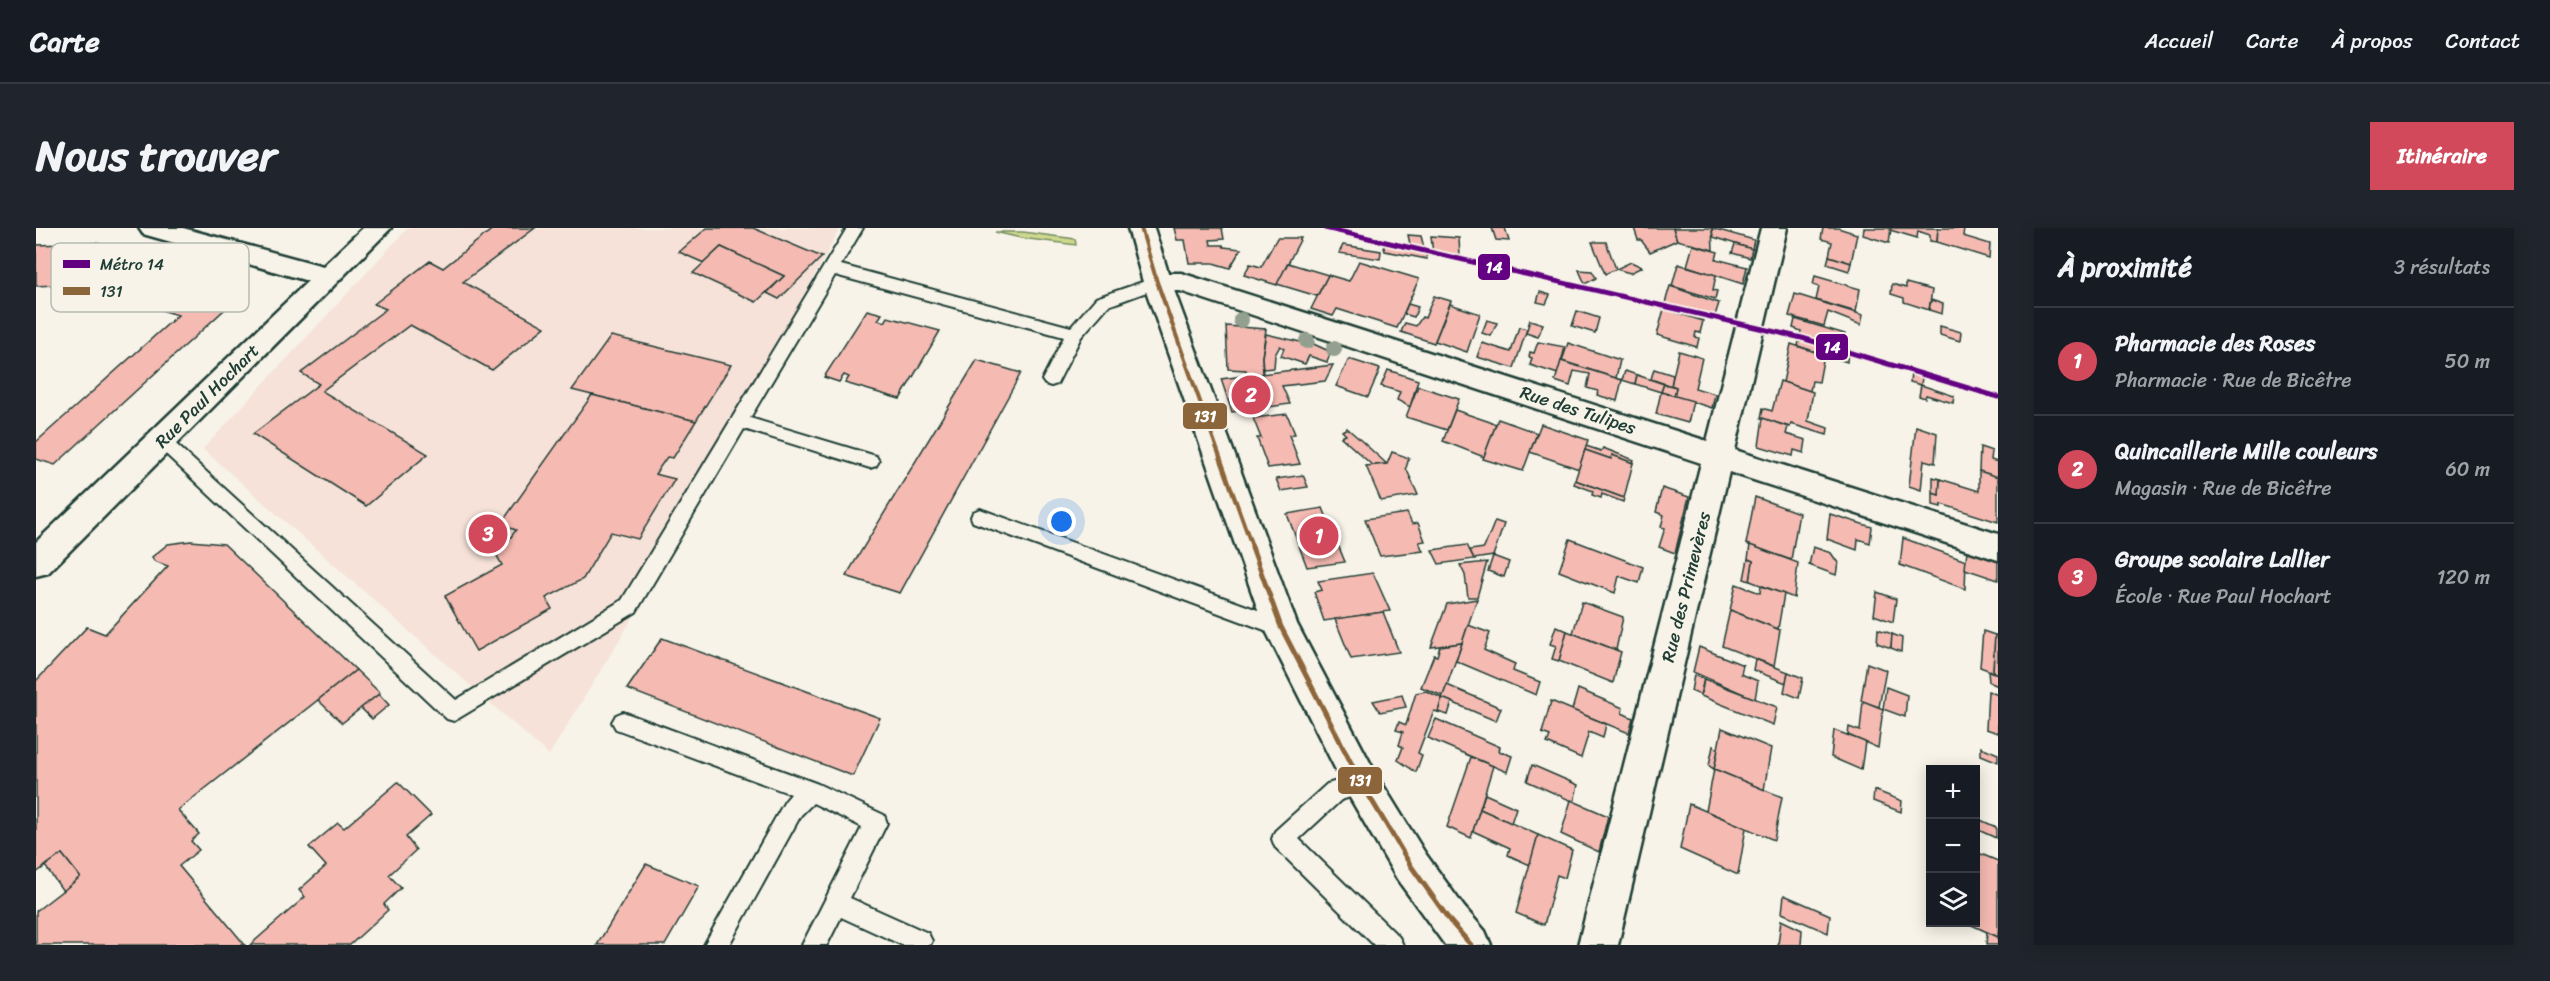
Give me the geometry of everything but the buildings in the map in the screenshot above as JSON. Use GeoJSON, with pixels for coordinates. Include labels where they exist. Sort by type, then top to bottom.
{"type":"FeatureCollection","features":[{"type":"Feature","properties":{"kind":"street"},"geometry":{"type":"LineString","coordinates":[[152,228],[193,233],[224,243]]}},
{"type":"Feature","properties":{"kind":"street","name":"Rue Paul Hochart"},"geometry":{"type":"LineString","coordinates":[[36,563],[378,228]]}},
{"type":"Feature","properties":{"kind":"street"},"geometry":{"type":"LineString","coordinates":[[1140,228],[1157,282],[1281,627],[1362,784],[1411,866],[1450,921],[1471,945]]}},
{"type":"Feature","properties":{"kind":"street","name":"Rue des Primevères"},"geometry":{"type":"LineString","coordinates":[[1598,945],[1774,228]]}},
{"type":"Feature","properties":{"kind":"street"},"geometry":{"type":"LineString","coordinates":[[249,251],[328,277]]}},
{"type":"Feature","properties":{"kind":"street","name":"Rue des Tulipes"},"geometry":{"type":"LineString","coordinates":[[1157,282],[1181,282],[1998,547]]}},
{"type":"Feature","properties":{"kind":"lane"},"geometry":{"type":"LineString","coordinates":[[161,441],[454,712],[629,606],[855,228]]}},
{"type":"Feature","properties":{"kind":"lane"},"geometry":{"type":"LineString","coordinates":[[831,268],[1074,334]]}},
{"type":"Feature","properties":{"kind":"lane"},"geometry":{"type":"LineString","coordinates":[[1051,380],[1074,334],[1102,302],[1157,282]]}},
{"type":"Feature","properties":{"kind":"lane"},"geometry":{"type":"LineString","coordinates":[[738,421],[870,460]]}},
{"type":"Feature","properties":{"kind":"lane"},"geometry":{"type":"LineString","coordinates":[[980,517],[1281,627]]}},
{"type":"Feature","properties":{"kind":"lane"},"geometry":{"type":"LineString","coordinates":[[623,722],[810,791],[876,823],[814,945]]}},
{"type":"Feature","properties":{"kind":"lane"},"geometry":{"type":"LineString","coordinates":[[1362,784],[1335,791],[1283,839],[1391,945]]}},
{"type":"Feature","properties":{"kind":"lane"},"geometry":{"type":"LineString","coordinates":[[716,945],[793,808],[810,791]]}},
{"type":"Feature","properties":{"kind":"lane"},"geometry":{"type":"LineString","coordinates":[[836,903],[920,941]]}},
{"type":"Feature","properties":{"kind":"shaded area"},"geometry":{"type":"Polygon","coordinates":[[[408,228],[840,228],[632,619],[549,755],[203,449],[408,228]]]}},
{"type":"Feature","properties":{"kind":"green space"},"geometry":{"type":"Polygon","coordinates":[[[995,232],[1023,232],[1075,239],[1076,245],[1021,238],[995,232]]]}},
{"type":"Feature","properties":{"kind":"metro line","name":"14"},"geometry":{"type":"LineString","coordinates":[[1325,228],[1802,338],[1998,397]]}},
{"type":"Feature","properties":{"kind":"transit line","name":"131"},"geometry":{"type":"LineString","coordinates":[[1141,228],[1157,282],[1281,627],[1362,784],[1411,866],[1450,921],[1471,945]]}},
{"type":"Feature","properties":{"kind":"place","name":"Quincaillerie Mille couleurs"},"geometry":{"type":"Point","coordinates":[1251,395]}},
{"type":"Feature","properties":{"kind":"place","name":"Groupe scolaire Lallier"},"geometry":{"type":"Point","coordinates":[488,534]}},
{"type":"Feature","properties":{"kind":"place","name":"Pharmacie des Roses"},"geometry":{"type":"Point","coordinates":[1319,536]}}]}
